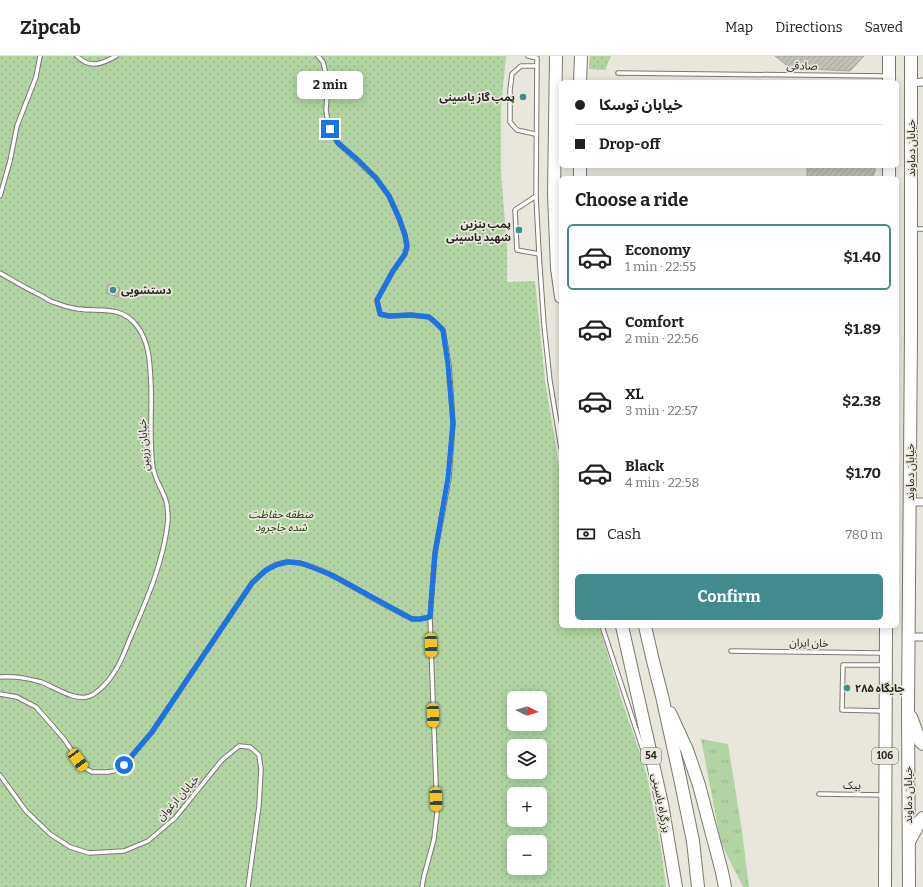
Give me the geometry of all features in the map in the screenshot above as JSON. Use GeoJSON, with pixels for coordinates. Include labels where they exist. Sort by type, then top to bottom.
{"type":"FeatureCollection","features":[{"type":"Feature","properties":{"kind":"main road"},"geometry":{"type":"LineString","coordinates":[[556,56],[554,194],[559,282]]}},
{"type":"Feature","properties":{"kind":"main road"},"geometry":{"type":"LineString","coordinates":[[580,80],[581,56]]}},
{"type":"Feature","properties":{"kind":"main road"},"geometry":{"type":"LineString","coordinates":[[889,56],[889,79]]}},
{"type":"Feature","properties":{"kind":"main road","name":"خیابان دماوند"},"geometry":{"type":"LineString","coordinates":[[909,887],[908,637],[911,229],[917,83],[911,56]]}},
{"type":"Feature","properties":{"kind":"main road","name":"بزرگراه یاسینی"},"geometry":{"type":"LineString","coordinates":[[622,628],[662,804],[676,887]]}},
{"type":"Feature","properties":{"kind":"main road","name":"54"},"geometry":{"type":"LineString","coordinates":[[645,628],[652,662],[662,696],[693,841],[698,887]]}},
{"type":"Feature","properties":{"kind":"main road","name":"خیابان دماوند"},"geometry":{"type":"LineString","coordinates":[[885,887],[886,628]]}},
{"type":"Feature","properties":{"kind":"main road"},"geometry":{"type":"LineString","coordinates":[[662,696],[678,728],[699,785],[726,887]]}},
{"type":"Feature","properties":{"kind":"main road"},"geometry":{"type":"LineString","coordinates":[[908,709],[920,741],[923,744]]}},
{"type":"Feature","properties":{"kind":"main road"},"geometry":{"type":"LineString","coordinates":[[908,843],[923,818]]}},
{"type":"Feature","properties":{"kind":"street"},"geometry":{"type":"LineString","coordinates":[[909,502],[923,502]]}},
{"type":"Feature","properties":{"kind":"street"},"geometry":{"type":"LineString","coordinates":[[908,637],[923,637]]}},
{"type":"Feature","properties":{"kind":"lane"},"geometry":{"type":"LineString","coordinates":[[0,196],[10,161],[17,126],[36,77],[40,56]]}},
{"type":"Feature","properties":{"kind":"lane"},"geometry":{"type":"LineString","coordinates":[[77,56],[87,64],[96,64],[107,61],[116,56]]}},
{"type":"Feature","properties":{"kind":"lane"},"geometry":{"type":"LineString","coordinates":[[318,56],[323,62],[328,83],[326,110],[330,129],[338,143],[376,178],[389,196],[405,235],[407,246],[405,254],[393,271],[377,300],[380,314],[389,316],[411,315],[429,317],[443,330],[448,365],[453,423],[448,478],[435,553],[430,617],[437,813],[434,839],[422,887]]}},
{"type":"Feature","properties":{"kind":"lane"},"geometry":{"type":"LineString","coordinates":[[528,56],[537,57],[536,196],[539,254],[550,381],[559,436]]}},
{"type":"Feature","properties":{"kind":"lane"},"geometry":{"type":"LineString","coordinates":[[536,66],[521,66],[512,74],[510,90],[510,122],[517,130],[536,134]]}},
{"type":"Feature","properties":{"kind":"lane","name":"صادقی"},"geometry":{"type":"LineString","coordinates":[[618,73],[889,79]]}},
{"type":"Feature","properties":{"kind":"lane"},"geometry":{"type":"LineString","coordinates":[[536,196],[515,210],[517,250],[539,254]]}},
{"type":"Feature","properties":{"kind":"lane"},"geometry":{"type":"LineString","coordinates":[[911,229],[923,229]]}},
{"type":"Feature","properties":{"kind":"lane","name":"خیابان زربین"},"geometry":{"type":"LineString","coordinates":[[0,272],[26,289],[55,303],[79,309],[118,312],[129,317],[138,326],[148,348],[150,365],[151,450],[153,469],[156,481],[167,502],[168,518],[166,535],[160,560],[143,607],[114,673],[104,685],[90,696],[83,697],[76,696],[43,683],[14,676],[0,676]]}},
{"type":"Feature","properties":{"kind":"lane"},"geometry":{"type":"LineString","coordinates":[[0,694],[18,697],[36,707],[64,739],[83,767],[92,772],[114,771],[124,765],[152,732],[252,583],[271,567],[287,562],[301,563],[332,575],[412,619],[430,617]]}},
{"type":"Feature","properties":{"kind":"lane"},"geometry":{"type":"LineString","coordinates":[[603,628],[647,760]]}},
{"type":"Feature","properties":{"kind":"lane","name":"خان ایران"},"geometry":{"type":"LineString","coordinates":[[732,652],[886,659]]}},
{"type":"Feature","properties":{"kind":"lane"},"geometry":{"type":"LineString","coordinates":[[886,659],[843,665],[842,710],[886,711]]}},
{"type":"Feature","properties":{"kind":"lane","name":"خیابان ارغوان"},"geometry":{"type":"LineString","coordinates":[[0,775],[26,811],[50,834],[70,847],[89,853],[124,851],[148,841],[175,818],[222,760],[239,746],[250,747],[259,755],[261,769],[259,806],[248,887]]}},
{"type":"Feature","properties":{"kind":"lane"},"geometry":{"type":"LineString","coordinates":[[650,768],[662,804]]}},
{"type":"Feature","properties":{"kind":"lane","name":"بیک"},"geometry":{"type":"LineString","coordinates":[[819,794],[885,794]]}},
{"type":"Feature","properties":{"kind":"green space","name":"منطقه حفاظت شده جاجرود"},"geometry":{"type":"Polygon","coordinates":[[[0,56],[506,56],[501,107],[501,173],[507,246],[507,282],[535,281],[545,381],[559,465],[559,628],[599,628],[601,632],[647,776],[661,848],[666,887],[0,887],[0,56]]]}},
{"type":"Feature","properties":{"kind":"green space"},"geometry":{"type":"Polygon","coordinates":[[[590,56],[611,56],[605,70],[589,69],[590,56]]]}},
{"type":"Feature","properties":{"kind":"green space"},"geometry":{"type":"Polygon","coordinates":[[[701,739],[728,744],[742,831],[749,887],[743,887],[721,843],[701,739]]]}},
{"type":"Feature","properties":{"kind":"building"},"geometry":{"type":"Polygon","coordinates":[[[775,56],[864,56],[850,71],[790,68],[775,56]]]}},
{"type":"Feature","properties":{"kind":"building"},"geometry":{"type":"Polygon","coordinates":[[[807,168],[875,168],[873,176],[807,176],[807,168]]]}},
{"type":"Feature","properties":{"kind":"building","name":"دستشویی"},"geometry":{"type":"Polygon","coordinates":[[[108,284],[120,288],[118,297],[106,293],[108,284]]]}},
{"type":"Feature","properties":{"kind":"place","name":"پمپ گاز یاسینی"},"geometry":{"type":"Point","coordinates":[523,97]}},
{"type":"Feature","properties":{"kind":"place","name":"پمپ بنزین شهید یاسینی"},"geometry":{"type":"Point","coordinates":[519,230]}},
{"type":"Feature","properties":{"kind":"place","name":"دستشویی"},"geometry":{"type":"Point","coordinates":[113,290]}},
{"type":"Feature","properties":{"kind":"place","name":"جایگاه ۲۸۵"},"geometry":{"type":"Point","coordinates":[847,688]}},
{"type":"Feature","properties":{"kind":"route"},"geometry":{"type":"LineString","coordinates":[[124,765],[152,732],[252,583],[266,570],[276,565],[287,562],[301,563],[332,575],[412,619],[430,617],[435,553],[448,478],[453,423],[448,365],[443,330],[429,317],[411,315],[389,316],[380,314],[377,300],[393,271],[405,254],[407,246],[405,235],[389,196],[376,178],[338,143],[330,129]]}}]}
